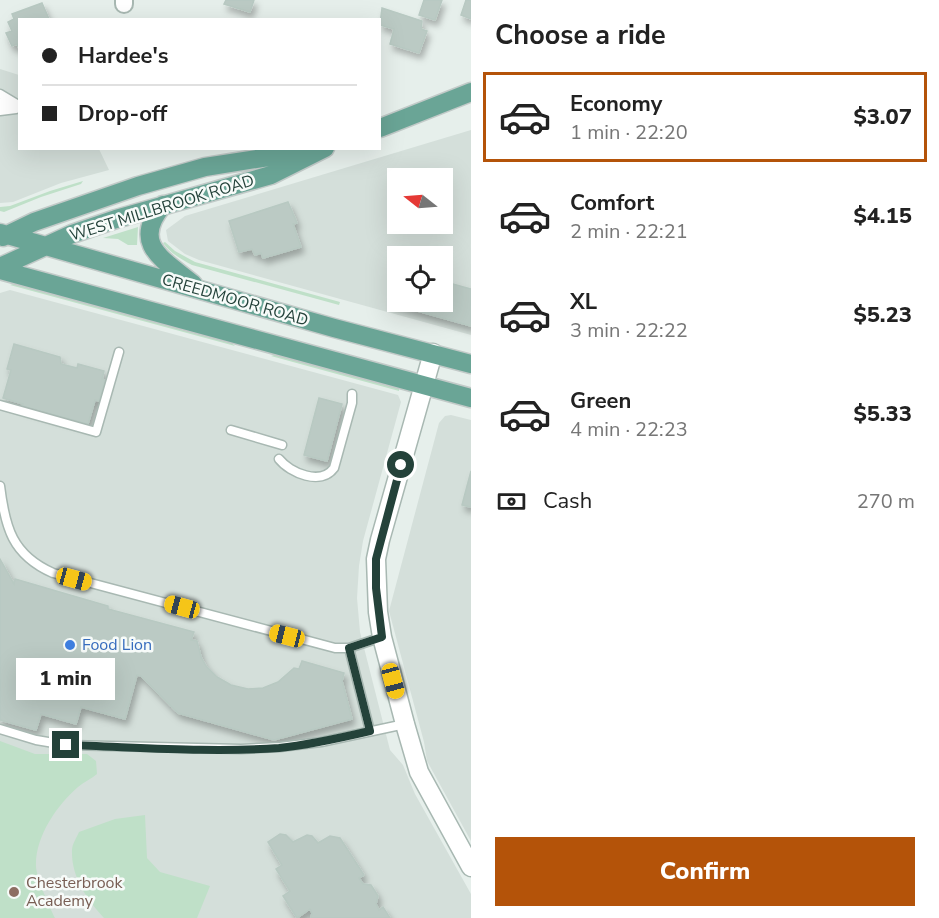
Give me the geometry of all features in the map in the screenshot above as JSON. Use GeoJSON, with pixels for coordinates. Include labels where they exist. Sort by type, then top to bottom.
{"type":"FeatureCollection","features":[{"type":"Feature","properties":{"kind":"main road"},"geometry":{"type":"LineString","coordinates":[[381,128],[471,92]]}},
{"type":"Feature","properties":{"kind":"main road","name":"WEST MILLBROOK ROAD"},"geometry":{"type":"LineString","coordinates":[[2,235],[138,186],[205,167],[311,150]]}},
{"type":"Feature","properties":{"kind":"main road","name":"WEST MILLBROOK ROAD"},"geometry":{"type":"LineString","coordinates":[[0,269],[45,246],[116,219],[271,175],[319,150]]}},
{"type":"Feature","properties":{"kind":"main road"},"geometry":{"type":"LineString","coordinates":[[164,205],[151,224],[148,234],[150,243],[162,259],[199,289]]}},
{"type":"Feature","properties":{"kind":"main road","name":"CREEDMOOR ROAD"},"geometry":{"type":"LineString","coordinates":[[2,235],[471,364]]}},
{"type":"Feature","properties":{"kind":"main road","name":"CREEDMOOR ROAD"},"geometry":{"type":"LineString","coordinates":[[0,269],[471,398]]}},
{"type":"Feature","properties":{"kind":"street"},"geometry":{"type":"LineString","coordinates":[[433,353],[376,559],[376,588],[382,637],[419,772],[471,867]]}},
{"type":"Feature","properties":{"kind":"lane"},"geometry":{"type":"LineString","coordinates":[[0,94],[18,106]]}},
{"type":"Feature","properties":{"kind":"lane"},"geometry":{"type":"LineString","coordinates":[[0,105],[18,107]]}},
{"type":"Feature","properties":{"kind":"lane"},"geometry":{"type":"LineString","coordinates":[[0,405],[96,432],[119,352]]}},
{"type":"Feature","properties":{"kind":"lane"},"geometry":{"type":"LineString","coordinates":[[279,459],[290,469],[317,477],[330,473],[334,468],[352,403],[352,394]]}},
{"type":"Feature","properties":{"kind":"lane"},"geometry":{"type":"LineString","coordinates":[[231,430],[282,445]]}},
{"type":"Feature","properties":{"kind":"lane"},"geometry":{"type":"LineString","coordinates":[[0,486],[8,532],[18,547],[39,567],[63,576],[335,648],[349,648],[382,637]]}},
{"type":"Feature","properties":{"kind":"lane"},"geometry":{"type":"LineString","coordinates":[[349,648],[370,731]]}},
{"type":"Feature","properties":{"kind":"lane"},"geometry":{"type":"LineString","coordinates":[[0,729],[36,740],[66,745],[242,749],[311,743],[405,724]]}},
{"type":"Feature","properties":{"kind":"shaded area"},"geometry":{"type":"Polygon","coordinates":[[[0,69],[18,75],[18,150],[99,150],[109,170],[61,183],[13,202],[0,203],[0,69]]]}},
{"type":"Feature","properties":{"kind":"shaded area"},"geometry":{"type":"Polygon","coordinates":[[[471,130],[471,335],[388,312],[453,312],[453,246],[387,246],[387,312],[199,260],[185,254],[168,241],[166,230],[185,216],[471,130]]]}},
{"type":"Feature","properties":{"kind":"shaded area"},"geometry":{"type":"Polygon","coordinates":[[[10,290],[398,395],[401,402],[363,541],[357,598],[360,632],[390,750],[403,765],[415,794],[471,894],[471,918],[0,918],[0,293],[10,290]]]}},
{"type":"Feature","properties":{"kind":"shaded area"},"geometry":{"type":"Polygon","coordinates":[[[451,415],[471,420],[471,841],[427,761],[389,611],[439,423],[445,416],[451,415]]]}},
{"type":"Feature","properties":{"kind":"green space"},"geometry":{"type":"Polygon","coordinates":[[[83,181],[81,184],[4,212],[0,211],[0,207],[10,206],[83,181]]]}},
{"type":"Feature","properties":{"kind":"green space"},"geometry":{"type":"Polygon","coordinates":[[[138,227],[137,245],[128,245],[118,239],[103,238],[138,227]]]}},
{"type":"Feature","properties":{"kind":"green space"},"geometry":{"type":"Polygon","coordinates":[[[165,242],[175,251],[195,262],[340,302],[339,305],[192,265],[172,253],[163,243],[165,242]]]}},
{"type":"Feature","properties":{"kind":"green space"},"geometry":{"type":"Polygon","coordinates":[[[10,285],[230,342],[235,346],[10,285]]]}},
{"type":"Feature","properties":{"kind":"green space"},"geometry":{"type":"Polygon","coordinates":[[[277,354],[393,385],[399,391],[271,356],[277,354]]]}},
{"type":"Feature","properties":{"kind":"green space"},"geometry":{"type":"Polygon","coordinates":[[[0,741],[35,754],[87,754],[96,761],[97,774],[78,787],[62,803],[49,822],[39,844],[37,871],[55,918],[0,918],[0,741]]]}},
{"type":"Feature","properties":{"kind":"green space"},"geometry":{"type":"Polygon","coordinates":[[[145,815],[147,858],[160,872],[210,886],[197,918],[104,918],[81,887],[72,860],[72,848],[79,832],[115,819],[145,815]]]}},
{"type":"Feature","properties":{"kind":"building"},"geometry":{"type":"Polygon","coordinates":[[[226,0],[254,0],[250,12],[224,4],[226,0]]]}},
{"type":"Feature","properties":{"kind":"building"},"geometry":{"type":"Polygon","coordinates":[[[424,0],[442,0],[435,20],[419,15],[424,0]]]}},
{"type":"Feature","properties":{"kind":"building"},"geometry":{"type":"Polygon","coordinates":[[[466,0],[471,0],[471,19],[461,15],[466,0]]]}},
{"type":"Feature","properties":{"kind":"building"},"geometry":{"type":"Polygon","coordinates":[[[42,3],[49,18],[18,18],[18,46],[17,44],[12,46],[6,33],[12,31],[8,22],[14,19],[12,14],[42,3]]]}},
{"type":"Feature","properties":{"kind":"building"},"geometry":{"type":"Polygon","coordinates":[[[382,8],[422,21],[421,29],[427,31],[419,53],[390,44],[394,29],[381,25],[382,8]]]}},
{"type":"Feature","properties":{"kind":"building"},"geometry":{"type":"Polygon","coordinates":[[[288,202],[297,223],[293,224],[301,247],[263,258],[261,253],[255,255],[252,249],[239,252],[229,221],[288,202]]]}},
{"type":"Feature","properties":{"kind":"building"},"geometry":{"type":"Polygon","coordinates":[[[453,284],[471,289],[471,326],[421,312],[453,312],[453,284]]]}},
{"type":"Feature","properties":{"kind":"building"},"geometry":{"type":"Polygon","coordinates":[[[14,344],[60,357],[61,364],[77,368],[78,364],[104,371],[102,379],[105,380],[99,401],[95,400],[88,424],[22,406],[23,404],[3,398],[11,370],[7,369],[14,344]]]}},
{"type":"Feature","properties":{"kind":"building"},"geometry":{"type":"Polygon","coordinates":[[[319,398],[342,404],[327,461],[304,455],[319,398]]]}},
{"type":"Feature","properties":{"kind":"building"},"geometry":{"type":"Polygon","coordinates":[[[471,471],[471,507],[462,505],[471,471]]]}},
{"type":"Feature","properties":{"kind":"building"},"geometry":{"type":"Polygon","coordinates":[[[0,559],[14,584],[15,579],[108,606],[108,609],[194,632],[191,640],[197,641],[206,666],[217,677],[231,685],[248,689],[263,688],[278,682],[294,668],[299,669],[302,661],[344,673],[342,681],[352,719],[274,740],[178,713],[141,676],[137,675],[125,719],[81,707],[76,724],[41,714],[36,730],[0,720],[0,559]]]}},
{"type":"Feature","properties":{"kind":"building"},"geometry":{"type":"Polygon","coordinates":[[[280,834],[286,835],[293,842],[307,835],[312,836],[318,843],[330,836],[340,838],[364,875],[359,878],[363,884],[371,885],[378,896],[376,904],[379,910],[383,907],[390,918],[311,918],[310,909],[297,918],[283,896],[290,891],[276,869],[282,865],[268,842],[280,834]]]}},
{"type":"Feature","properties":{"kind":"place","name":"Food Lion"},"geometry":{"type":"Point","coordinates":[70,645]}},
{"type":"Feature","properties":{"kind":"place","name":"Chesterbrook Academy"},"geometry":{"type":"Point","coordinates":[14,892]}},
{"type":"Feature","properties":{"kind":"route"},"geometry":{"type":"LineString","coordinates":[[66,745],[242,749],[321,742],[370,731],[349,648],[382,637],[376,588],[376,559],[401,465]]}}]}
